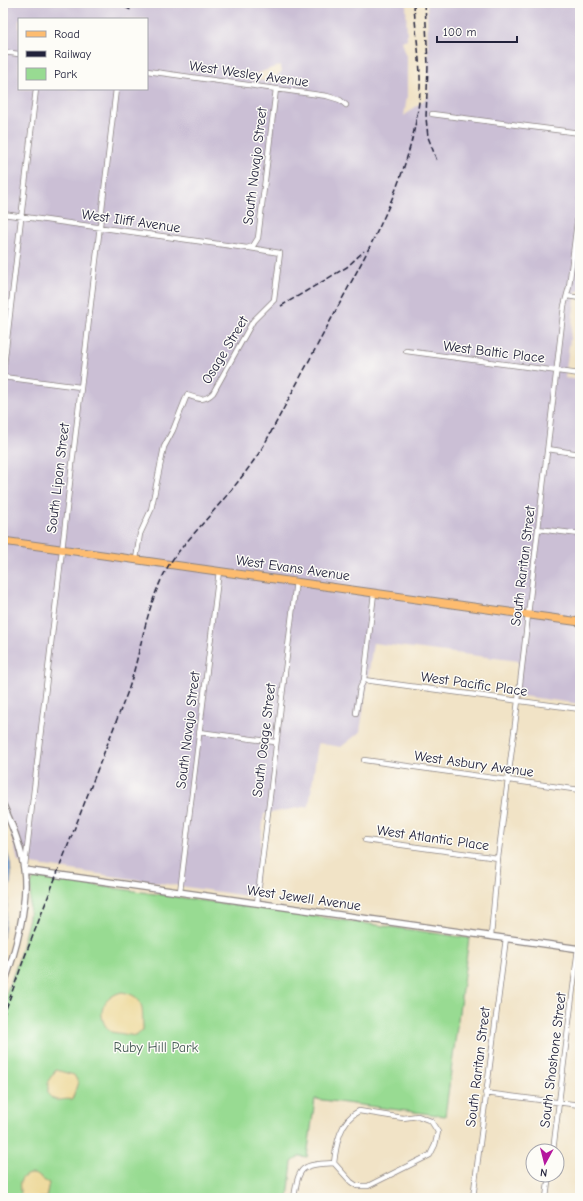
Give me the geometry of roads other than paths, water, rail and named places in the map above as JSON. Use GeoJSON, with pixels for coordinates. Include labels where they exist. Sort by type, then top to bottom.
{"type":"FeatureCollection","features":[{"type":"Feature","properties":{"kind":"main road","name":"West Evans Avenue"},"geometry":{"type":"LineString","coordinates":[[3,541],[580,622]]}},
{"type":"Feature","properties":{"kind":"street"},"geometry":{"type":"LineString","coordinates":[[3,52],[18,54]]}},
{"type":"Feature","properties":{"kind":"street","name":"West Wesley Avenue"},"geometry":{"type":"LineString","coordinates":[[148,71],[335,98],[346,105]]}},
{"type":"Feature","properties":{"kind":"street","name":"South Navajo Street"},"geometry":{"type":"LineString","coordinates":[[255,245],[258,238],[276,89]]}},
{"type":"Feature","properties":{"kind":"street"},"geometry":{"type":"LineString","coordinates":[[36,90],[3,376],[80,387]]}},
{"type":"Feature","properties":{"kind":"street","name":"South Lipan Street"},"geometry":{"type":"LineString","coordinates":[[24,870],[116,90]]}},
{"type":"Feature","properties":{"kind":"street"},"geometry":{"type":"LineString","coordinates":[[432,114],[580,134]]}},
{"type":"Feature","properties":{"kind":"street","name":"South Raritan Street"},"geometry":{"type":"LineString","coordinates":[[490,936],[498,858],[557,371],[579,215],[580,198]]}},
{"type":"Feature","properties":{"kind":"street","name":"West Iliff Avenue"},"geometry":{"type":"LineString","coordinates":[[3,214],[247,248],[255,245]]}},
{"type":"Feature","properties":{"kind":"street","name":"Osage Street"},"geometry":{"type":"LineString","coordinates":[[136,559],[140,534],[151,510],[164,447],[173,430],[187,395],[201,400],[207,398],[212,393],[253,322],[274,300],[280,253],[247,248]]}},
{"type":"Feature","properties":{"kind":"street"},"geometry":{"type":"LineString","coordinates":[[567,296],[580,298]]}},
{"type":"Feature","properties":{"kind":"street","name":"West Baltic Place"},"geometry":{"type":"LineString","coordinates":[[406,351],[580,374]]}},
{"type":"Feature","properties":{"kind":"street"},"geometry":{"type":"LineString","coordinates":[[548,449],[580,454]]}},
{"type":"Feature","properties":{"kind":"street"},"geometry":{"type":"LineString","coordinates":[[538,529],[580,534]]}},
{"type":"Feature","properties":{"kind":"street","name":"South Navajo Street"},"geometry":{"type":"LineString","coordinates":[[180,892],[219,571]]}},
{"type":"Feature","properties":{"kind":"street","name":"South Osage Street"},"geometry":{"type":"LineString","coordinates":[[257,903],[275,742],[296,581]]}},
{"type":"Feature","properties":{"kind":"street"},"geometry":{"type":"LineString","coordinates":[[356,713],[360,688],[364,680],[374,592]]}},
{"type":"Feature","properties":{"kind":"street","name":"West Pacific Place"},"geometry":{"type":"LineString","coordinates":[[364,680],[580,709]]}},
{"type":"Feature","properties":{"kind":"street"},"geometry":{"type":"LineString","coordinates":[[199,732],[275,742]]}},
{"type":"Feature","properties":{"kind":"street","name":"West Asbury Avenue"},"geometry":{"type":"LineString","coordinates":[[364,760],[580,790]]}},
{"type":"Feature","properties":{"kind":"street"},"geometry":{"type":"LineString","coordinates":[[3,805],[13,826],[24,870],[21,924],[11,965],[3,986]]}},
{"type":"Feature","properties":{"kind":"street","name":"West Atlantic Place"},"geometry":{"type":"LineString","coordinates":[[366,840],[498,858]]}},
{"type":"Feature","properties":{"kind":"street","name":"West Jewell Avenue"},"geometry":{"type":"LineString","coordinates":[[24,870],[579,948]]}},
{"type":"Feature","properties":{"kind":"street","name":"South Raritan Street"},"geometry":{"type":"LineString","coordinates":[[473,1198],[506,938]]}},
{"type":"Feature","properties":{"kind":"street","name":"South Shoshone Street"},"geometry":{"type":"LineString","coordinates":[[554,1143],[579,948]]}},
{"type":"Feature","properties":{"kind":"street"},"geometry":{"type":"LineString","coordinates":[[486,1093],[580,1105]]}},
{"type":"Feature","properties":{"kind":"street"},"geometry":{"type":"LineString","coordinates":[[359,1111],[403,1118],[418,1116],[431,1121],[438,1132],[435,1145],[430,1155],[368,1186],[357,1186],[351,1182],[334,1163],[337,1142],[346,1123],[359,1111]]}},
{"type":"Feature","properties":{"kind":"street"},"geometry":{"type":"LineString","coordinates":[[294,1198],[297,1175],[304,1168],[309,1165],[334,1163]]}},
{"type":"Feature","properties":{"kind":"street"},"geometry":{"type":"LineString","coordinates":[[546,1198],[549,1183]]}},
{"type":"Feature","properties":{"kind":"water"},"geometry":{"type":"Polygon","coordinates":[[[3,840],[10,862],[11,875],[3,938],[3,840]]]}},
{"type":"Feature","properties":{"kind":"railway"},"geometry":{"type":"LineString","coordinates":[[117,3],[131,10]]}},
{"type":"Feature","properties":{"kind":"railway"},"geometry":{"type":"LineString","coordinates":[[3,1017],[25,956],[128,691],[148,616],[158,586],[172,560],[241,478],[264,445],[366,253],[389,205],[408,155],[419,102],[420,77],[414,3]]}},
{"type":"Feature","properties":{"kind":"railway"},"geometry":{"type":"LineString","coordinates":[[425,3],[428,65],[426,118],[428,137],[437,161]]}},
{"type":"Feature","properties":{"kind":"railway"},"geometry":{"type":"LineString","coordinates":[[281,306],[347,267],[364,251]]}},
{"type":"Feature","properties":{"kind":"park label","name":"Ruby Hill Park"},"geometry":{"type":"Point","coordinates":[156,1047]}}]}
